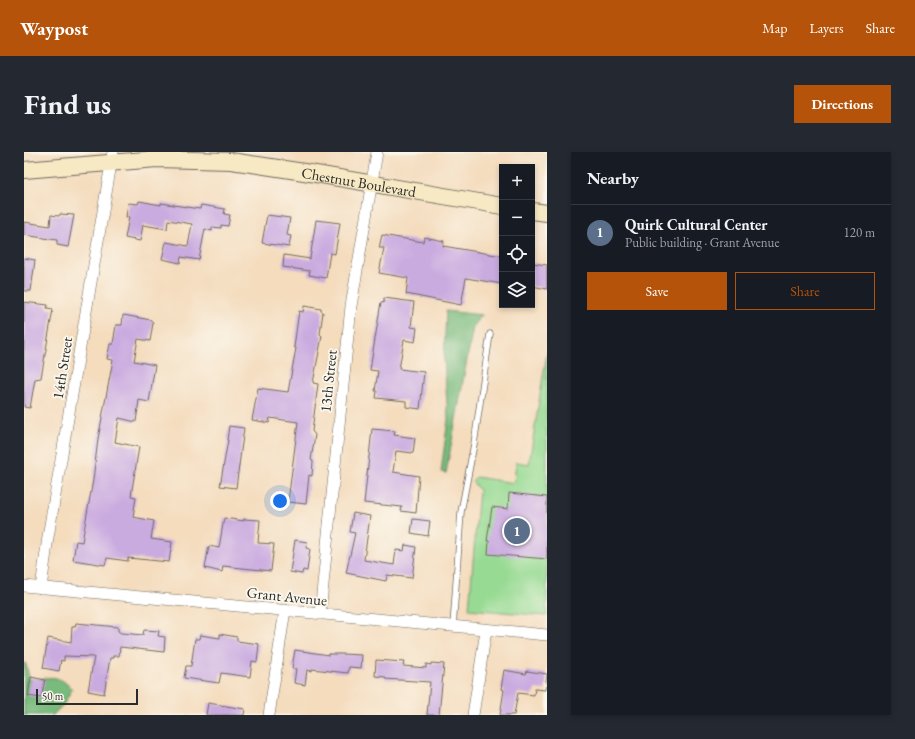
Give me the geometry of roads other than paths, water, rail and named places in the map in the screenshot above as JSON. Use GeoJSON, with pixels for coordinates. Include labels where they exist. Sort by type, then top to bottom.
{"type":"FeatureCollection","features":[{"type":"Feature","properties":{"kind":"street","name":"13th Street"},"geometry":{"type":"LineString","coordinates":[[320,614],[351,306],[377,152]]}},
{"type":"Feature","properties":{"kind":"street","name":"Chestnut Boulevard"},"geometry":{"type":"LineString","coordinates":[[24,170],[112,158],[231,161],[499,206]]}},
{"type":"Feature","properties":{"kind":"street","name":"14th Street"},"geometry":{"type":"LineString","coordinates":[[41,588],[48,537],[112,158]]}},
{"type":"Feature","properties":{"kind":"street"},"geometry":{"type":"LineString","coordinates":[[535,211],[547,213]]}},
{"type":"Feature","properties":{"kind":"street","name":"Grant Avenue"},"geometry":{"type":"LineString","coordinates":[[24,586],[547,635]]}},
{"type":"Feature","properties":{"kind":"street"},"geometry":{"type":"LineString","coordinates":[[269,715],[285,610]]}},
{"type":"Feature","properties":{"kind":"street"},"geometry":{"type":"LineString","coordinates":[[473,715],[486,630]]}},
{"type":"Feature","properties":{"kind":"lane"},"geometry":{"type":"LineString","coordinates":[[453,627],[461,512],[474,444],[490,334]]}},
{"type":"Feature","properties":{"kind":"place","name":"Quirk Cultural Center"},"geometry":{"type":"Point","coordinates":[517,531]}}]}
